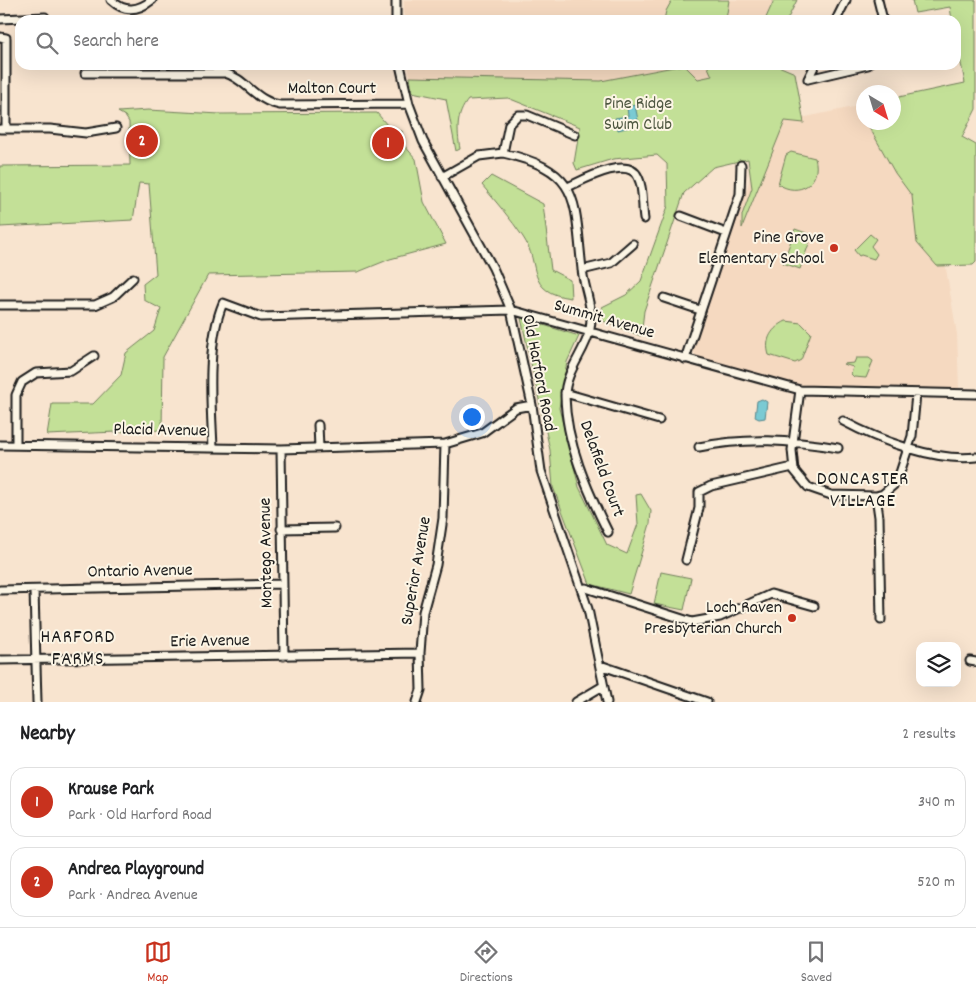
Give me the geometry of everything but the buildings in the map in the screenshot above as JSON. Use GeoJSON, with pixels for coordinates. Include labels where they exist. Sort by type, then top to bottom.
{"type":"FeatureCollection","features":[{"type":"Feature","properties":{"kind":"street"},"geometry":{"type":"LineString","coordinates":[[112,0],[119,6],[132,10],[140,8],[152,0]]}},
{"type":"Feature","properties":{"kind":"street"},"geometry":{"type":"LineString","coordinates":[[396,0],[396,15]]}},
{"type":"Feature","properties":{"kind":"street"},"geometry":{"type":"LineString","coordinates":[[838,15],[846,0]]}},
{"type":"Feature","properties":{"kind":"street"},"geometry":{"type":"LineString","coordinates":[[878,0],[882,15]]}},
{"type":"Feature","properties":{"kind":"street"},"geometry":{"type":"LineString","coordinates":[[0,19],[15,19]]}},
{"type":"Feature","properties":{"kind":"street"},"geometry":{"type":"LineString","coordinates":[[3,37],[3,129],[86,133],[116,128]]}},
{"type":"Feature","properties":{"kind":"street","name":"Old Harford Road"},"geometry":{"type":"LineString","coordinates":[[401,70],[409,104],[423,141],[493,268],[511,310],[532,405],[541,470],[582,590],[607,702]]}},
{"type":"Feature","properties":{"kind":"street"},"geometry":{"type":"LineString","coordinates":[[812,70],[808,79],[847,70]]}},
{"type":"Feature","properties":{"kind":"street","name":"Malton Court"},"geometry":{"type":"LineString","coordinates":[[84,73],[225,73],[232,76],[261,100],[280,105],[409,104]]}},
{"type":"Feature","properties":{"kind":"street"},"geometry":{"type":"LineString","coordinates":[[503,153],[509,124],[518,115],[527,116],[575,135]]}},
{"type":"Feature","properties":{"kind":"street"},"geometry":{"type":"LineString","coordinates":[[442,177],[480,156],[503,153],[522,157],[539,165],[568,187],[576,206],[582,270],[590,309],[590,330]]}},
{"type":"Feature","properties":{"kind":"street"},"geometry":{"type":"LineString","coordinates":[[685,359],[740,194],[741,165]]}},
{"type":"Feature","properties":{"kind":"street"},"geometry":{"type":"LineString","coordinates":[[568,187],[605,171],[625,167],[631,168],[640,179],[644,220]]}},
{"type":"Feature","properties":{"kind":"street"},"geometry":{"type":"LineString","coordinates":[[681,216],[726,233]]}},
{"type":"Feature","properties":{"kind":"street"},"geometry":{"type":"LineString","coordinates":[[582,270],[611,263],[633,244]]}},
{"type":"Feature","properties":{"kind":"street"},"geometry":{"type":"LineString","coordinates":[[0,305],[95,305],[113,297],[132,278]]}},
{"type":"Feature","properties":{"kind":"street"},"geometry":{"type":"LineString","coordinates":[[664,298],[700,310]]}},
{"type":"Feature","properties":{"kind":"street","name":"Summit Avenue"},"geometry":{"type":"LineString","coordinates":[[213,447],[212,356],[216,320],[223,303],[261,317],[511,310],[590,330],[685,359],[800,390],[976,394]]}},
{"type":"Feature","properties":{"kind":"street","name":"Delafield Court"},"geometry":{"type":"LineString","coordinates":[[590,330],[578,356],[565,393],[568,422],[577,458],[608,532]]}},
{"type":"Feature","properties":{"kind":"street"},"geometry":{"type":"LineString","coordinates":[[16,445],[16,395],[22,382],[36,373],[71,371],[94,356]]}},
{"type":"Feature","properties":{"kind":"street"},"geometry":{"type":"LineString","coordinates":[[800,390],[793,441],[793,467],[796,474],[808,487],[822,493],[876,496],[883,494],[897,482],[915,424],[916,394]]}},
{"type":"Feature","properties":{"kind":"street"},"geometry":{"type":"LineString","coordinates":[[565,393],[659,420]]}},
{"type":"Feature","properties":{"kind":"street","name":"Placid Avenue"},"geometry":{"type":"LineString","coordinates":[[0,445],[281,449],[445,444],[482,433],[516,408],[532,405]]}},
{"type":"Feature","properties":{"kind":"street"},"geometry":{"type":"LineString","coordinates":[[843,421],[880,440],[908,448],[962,459],[976,458]]}},
{"type":"Feature","properties":{"kind":"street"},"geometry":{"type":"LineString","coordinates":[[318,425],[319,448]]}},
{"type":"Feature","properties":{"kind":"street"},"geometry":{"type":"LineString","coordinates":[[698,447],[750,439],[793,441],[838,448]]}},
{"type":"Feature","properties":{"kind":"street","name":"Superior Avenue"},"geometry":{"type":"LineString","coordinates":[[417,702],[421,690],[420,653],[423,612],[436,565],[443,518],[445,444]]}},
{"type":"Feature","properties":{"kind":"street","name":"Montego Avenue"},"geometry":{"type":"LineString","coordinates":[[281,449],[284,656]]}},
{"type":"Feature","properties":{"kind":"street"},"geometry":{"type":"LineString","coordinates":[[686,560],[699,508],[699,492],[710,486],[793,467]]}},
{"type":"Feature","properties":{"kind":"street"},"geometry":{"type":"LineString","coordinates":[[876,496],[879,517],[881,620]]}},
{"type":"Feature","properties":{"kind":"street"},"geometry":{"type":"LineString","coordinates":[[281,529],[335,528]]}},
{"type":"Feature","properties":{"kind":"street","name":"Ontario Avenue"},"geometry":{"type":"LineString","coordinates":[[0,590],[282,584]]}},
{"type":"Feature","properties":{"kind":"street"},"geometry":{"type":"LineString","coordinates":[[582,590],[586,588],[692,622],[720,617],[771,594],[814,606]]}},
{"type":"Feature","properties":{"kind":"street"},"geometry":{"type":"LineString","coordinates":[[34,590],[37,702]]}},
{"type":"Feature","properties":{"kind":"street","name":"Erie Avenue"},"geometry":{"type":"LineString","coordinates":[[0,660],[420,653]]}},
{"type":"Feature","properties":{"kind":"street"},"geometry":{"type":"LineString","coordinates":[[600,665],[707,702]]}},
{"type":"Feature","properties":{"kind":"street"},"geometry":{"type":"LineString","coordinates":[[576,702],[603,686]]}},
{"type":"Feature","properties":{"kind":"shaded area"},"geometry":{"type":"Polygon","coordinates":[[[404,0],[774,0],[767,15],[404,15],[404,0]]]}},
{"type":"Feature","properties":{"kind":"shaded area"},"geometry":{"type":"Polygon","coordinates":[[[409,70],[658,70],[601,81],[410,77],[409,70]]]}},
{"type":"Feature","properties":{"kind":"shaded area"},"geometry":{"type":"Polygon","coordinates":[[[689,70],[742,70],[741,72],[698,79],[689,70]]]}},
{"type":"Feature","properties":{"kind":"shaded area","name":"Pine Grove Elementary School"},"geometry":{"type":"Polygon","coordinates":[[[856,106],[856,130],[895,130],[944,257],[957,334],[959,388],[844,388],[795,384],[697,358],[693,351],[768,125],[856,106]]]}},
{"type":"Feature","properties":{"kind":"green space"},"geometry":{"type":"Polygon","coordinates":[[[672,0],[729,0],[727,15],[665,15],[672,0]]]}},
{"type":"Feature","properties":{"kind":"green space"},"geometry":{"type":"Polygon","coordinates":[[[774,0],[797,0],[790,15],[767,15],[774,0]]]}},
{"type":"Feature","properties":{"kind":"green space"},"geometry":{"type":"Polygon","coordinates":[[[912,0],[976,0],[976,109],[962,137],[976,145],[976,262],[973,265],[937,266],[917,243],[912,196],[895,173],[871,130],[901,130],[901,97],[965,83],[961,63],[961,15],[951,15],[950,7],[915,13],[912,0]]]}},
{"type":"Feature","properties":{"kind":"green space","name":"Pine Ridge Swim Club"},"geometry":{"type":"Polygon","coordinates":[[[658,70],[689,70],[698,79],[712,76],[709,70],[788,70],[795,73],[804,123],[785,121],[742,228],[742,215],[752,188],[748,159],[713,167],[684,193],[644,311],[641,336],[603,321],[602,307],[626,295],[641,281],[668,206],[667,164],[657,155],[613,159],[577,170],[574,163],[580,127],[508,98],[468,100],[459,117],[460,149],[456,151],[446,99],[412,92],[410,77],[601,81],[658,70]]]}},
{"type":"Feature","properties":{"kind":"green space"},"geometry":{"type":"Polygon","coordinates":[[[148,110],[220,114],[377,113],[392,131],[402,131],[403,144],[416,159],[424,202],[446,244],[390,259],[358,272],[208,275],[163,357],[162,430],[47,435],[52,404],[93,404],[121,375],[126,353],[154,331],[161,309],[144,300],[143,284],[156,274],[149,184],[139,183],[133,220],[0,227],[0,166],[130,165],[129,122],[125,116],[118,112],[148,110]]]}},
{"type":"Feature","properties":{"kind":"green space"},"geometry":{"type":"Polygon","coordinates":[[[791,152],[815,158],[815,175],[807,186],[801,189],[786,188],[778,184],[786,155],[791,152]]]}},
{"type":"Feature","properties":{"kind":"green space"},"geometry":{"type":"Polygon","coordinates":[[[491,176],[543,204],[551,270],[570,280],[571,298],[556,295],[546,290],[540,283],[536,276],[529,247],[482,185],[491,176]]]}},
{"type":"Feature","properties":{"kind":"green space"},"geometry":{"type":"Polygon","coordinates":[[[795,229],[812,235],[800,269],[783,263],[795,229]]]}},
{"type":"Feature","properties":{"kind":"green space"},"geometry":{"type":"Polygon","coordinates":[[[870,234],[876,239],[871,246],[877,254],[874,259],[859,256],[854,250],[870,234]]]}},
{"type":"Feature","properties":{"kind":"green space"},"geometry":{"type":"Polygon","coordinates":[[[521,318],[579,336],[567,362],[559,408],[579,487],[607,545],[627,554],[638,524],[636,495],[641,494],[651,511],[650,524],[629,594],[590,584],[553,487],[550,450],[521,318]]]}},
{"type":"Feature","properties":{"kind":"green space"},"geometry":{"type":"Polygon","coordinates":[[[786,321],[801,323],[811,333],[801,360],[795,363],[769,355],[768,339],[770,335],[786,321]]]}},
{"type":"Feature","properties":{"kind":"green space"},"geometry":{"type":"Polygon","coordinates":[[[856,358],[869,358],[873,361],[866,378],[854,377],[851,374],[853,367],[843,364],[854,363],[856,358]]]}},
{"type":"Feature","properties":{"kind":"green space"},"geometry":{"type":"Polygon","coordinates":[[[661,572],[691,578],[684,610],[654,604],[661,572]]]}},
{"type":"Feature","properties":{"kind":"water"},"geometry":{"type":"Polygon","coordinates":[[[635,105],[639,125],[618,130],[615,118],[628,116],[627,107],[635,105]]]}},
{"type":"Feature","properties":{"kind":"water"},"geometry":{"type":"Polygon","coordinates":[[[762,399],[767,402],[765,418],[759,419],[755,417],[757,401],[762,399]]]}},
{"type":"Feature","properties":{"kind":"place","name":"Andrea Playground"},"geometry":{"type":"Point","coordinates":[142,141]}},
{"type":"Feature","properties":{"kind":"place","name":"Krause Park"},"geometry":{"type":"Point","coordinates":[388,143]}},
{"type":"Feature","properties":{"kind":"place","name":"Pine Grove Elementary School"},"geometry":{"type":"Point","coordinates":[834,248]}},
{"type":"Feature","properties":{"kind":"place","name":"Loch Raven Presbyterian Church"},"geometry":{"type":"Point","coordinates":[792,618]}},
{"type":"Feature","properties":{"kind":"district","name":"DONCASTER VILLAGE"},"geometry":{"type":"Point","coordinates":[863,491]}},
{"type":"Feature","properties":{"kind":"district","name":"HARFORD FARMS"},"geometry":{"type":"Point","coordinates":[78,649]}}]}
